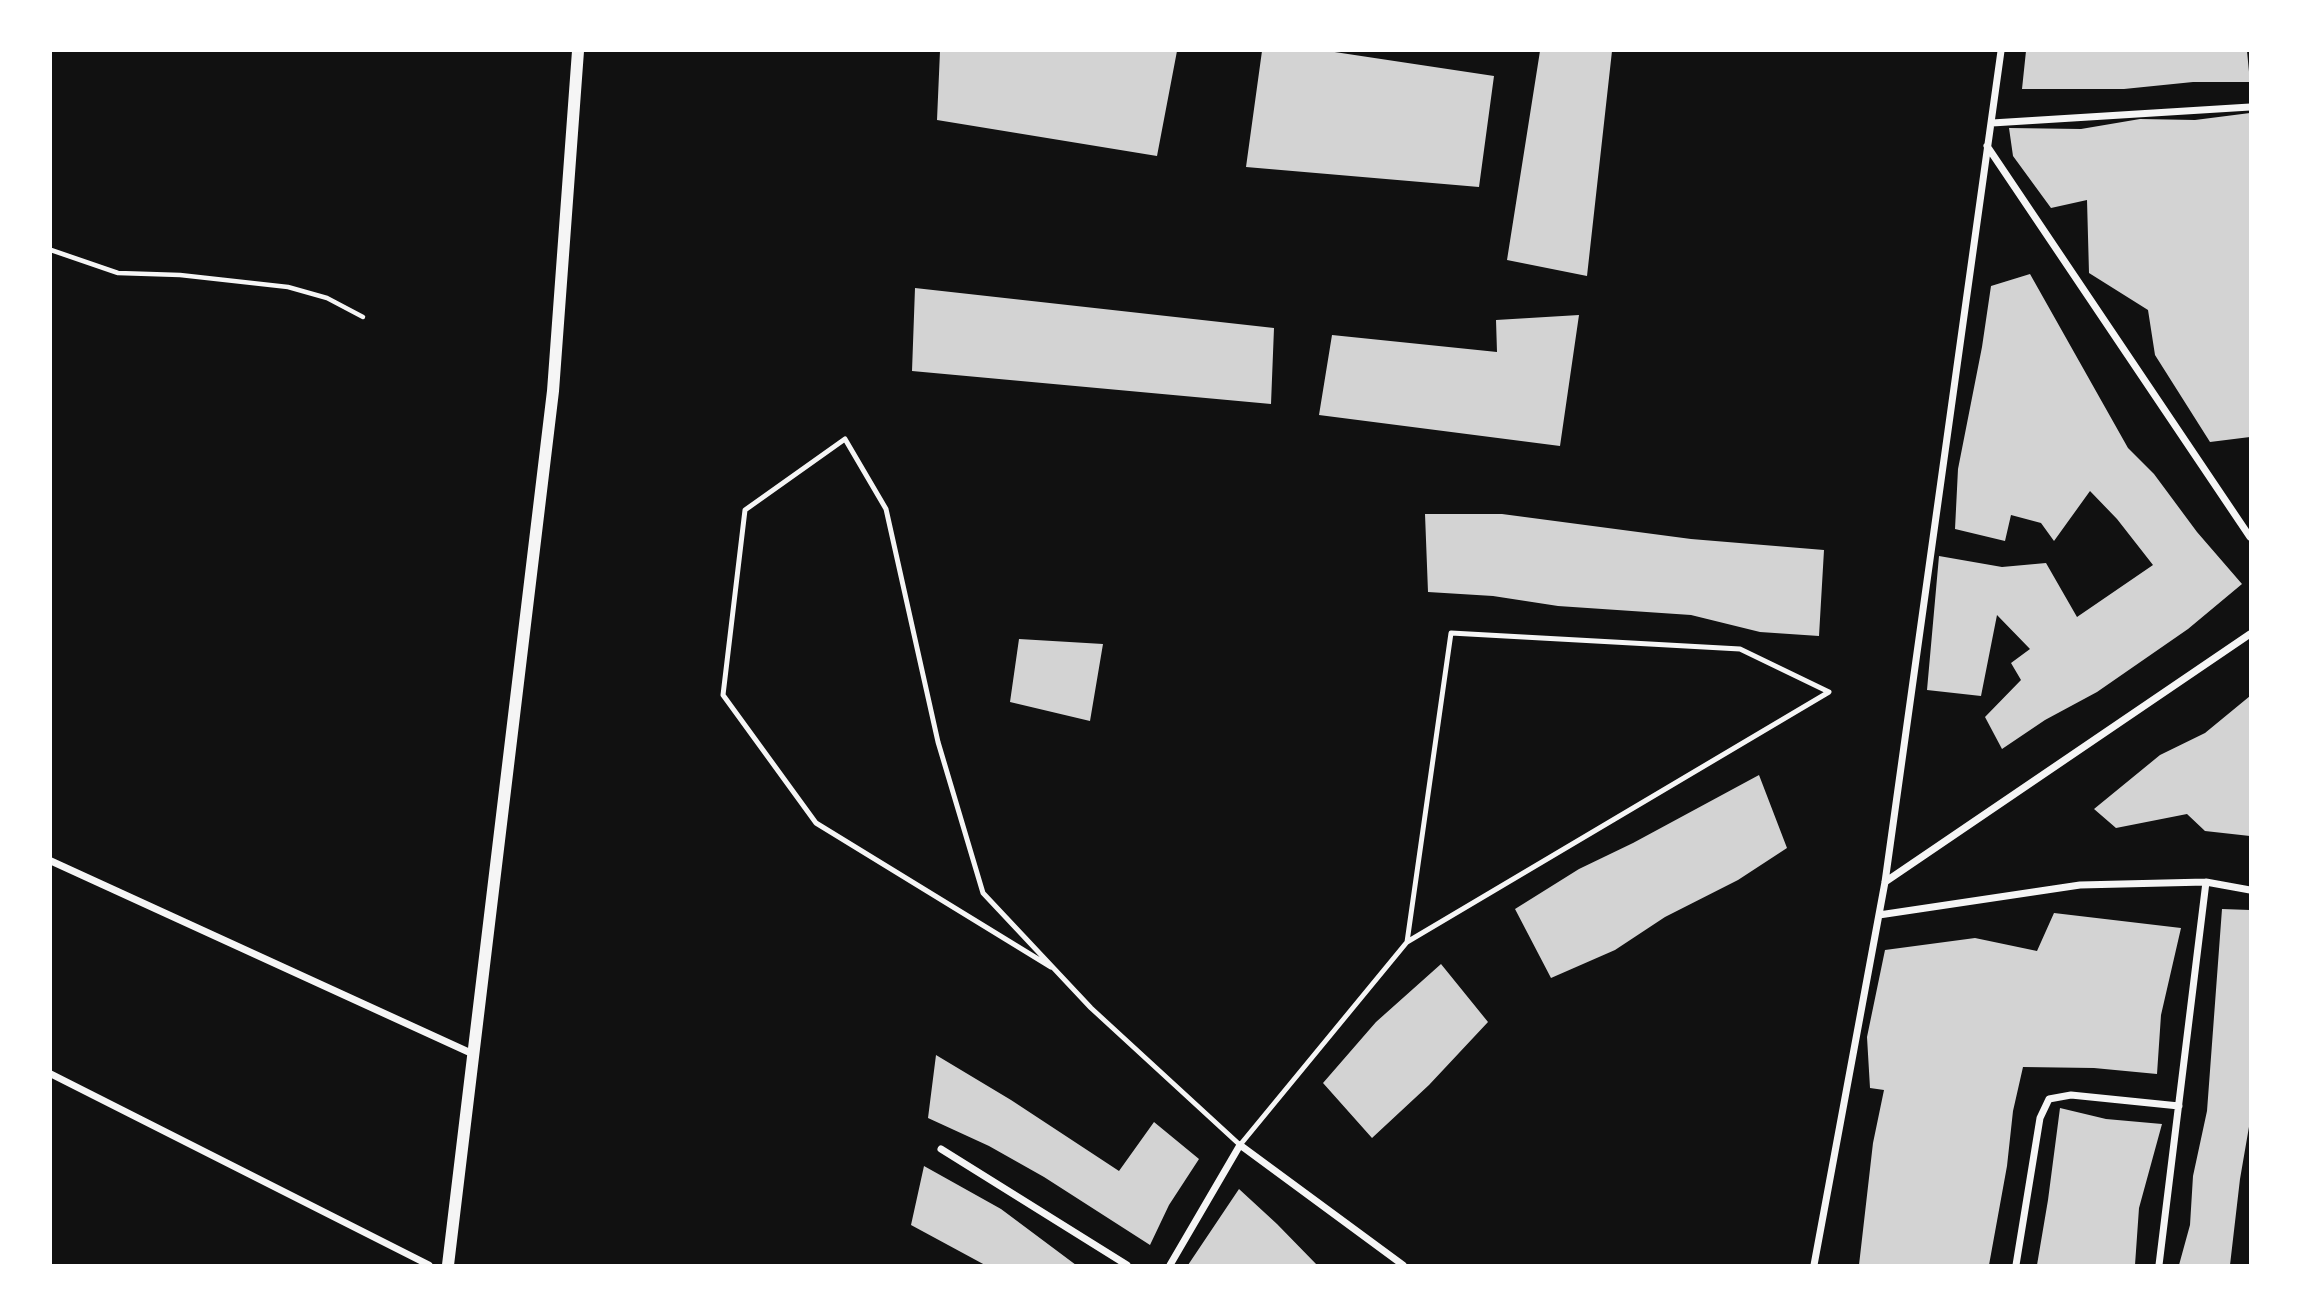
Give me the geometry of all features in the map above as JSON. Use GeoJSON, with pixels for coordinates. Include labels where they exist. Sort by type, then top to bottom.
{"type":"FeatureCollection","features":[{"type":"Feature","properties":{"kind":"street"},"geometry":{"type":"LineString","coordinates":[[448,1265],[553,391],[578,51]]}},
{"type":"Feature","properties":{"kind":"street"},"geometry":{"type":"LineString","coordinates":[[1814,1265],[1885,882],[2001,51]]}},
{"type":"Feature","properties":{"kind":"street"},"geometry":{"type":"LineString","coordinates":[[1992,123],[2250,107]]}},
{"type":"Feature","properties":{"kind":"street"},"geometry":{"type":"LineString","coordinates":[[1987,146],[2250,537]]}},
{"type":"Feature","properties":{"kind":"street"},"geometry":{"type":"LineString","coordinates":[[1885,882],[2250,634]]}},
{"type":"Feature","properties":{"kind":"street"},"geometry":{"type":"LineString","coordinates":[[51,861],[475,1055]]}},
{"type":"Feature","properties":{"kind":"street"},"geometry":{"type":"LineString","coordinates":[[1879,915],[2080,885],[2206,882],[2250,890]]}},
{"type":"Feature","properties":{"kind":"street"},"geometry":{"type":"LineString","coordinates":[[2159,1265],[2206,882]]}},
{"type":"Feature","properties":{"kind":"street"},"geometry":{"type":"LineString","coordinates":[[51,1074],[429,1265]]}},
{"type":"Feature","properties":{"kind":"street"},"geometry":{"type":"LineString","coordinates":[[2016,1265],[2040,1118],[2049,1099],[2071,1095],[2179,1107]]}},
{"type":"Feature","properties":{"kind":"street"},"geometry":{"type":"LineString","coordinates":[[1170,1265],[1240,1145],[1402,1265]]}},
{"type":"Feature","properties":{"kind":"street"},"geometry":{"type":"LineString","coordinates":[[941,1149],[1127,1265]]}},
{"type":"Feature","properties":{"kind":"lane"},"geometry":{"type":"LineString","coordinates":[[1051,967],[816,822],[723,695],[745,510],[845,439],[886,509],[938,742],[983,893],[1091,1008],[1240,1145],[1408,942],[1829,692],[1740,649],[1451,633],[1408,942]]}},
{"type":"Feature","properties":{"kind":"path"},"geometry":{"type":"LineString","coordinates":[[51,250],[118,273],[193,276],[288,287],[327,298],[363,317]]}},
{"type":"Feature","properties":{"kind":"building"},"geometry":{"type":"Polygon","coordinates":[[[940,51],[1177,51],[1157,156],[937,120],[940,51]]]}},
{"type":"Feature","properties":{"kind":"building"},"geometry":{"type":"Polygon","coordinates":[[[1262,51],[1328,51],[1494,76],[1479,187],[1246,167],[1262,51]]]}},
{"type":"Feature","properties":{"kind":"building"},"geometry":{"type":"Polygon","coordinates":[[[1540,51],[1612,51],[1587,276],[1507,260],[1540,51]]]}},
{"type":"Feature","properties":{"kind":"building"},"geometry":{"type":"Polygon","coordinates":[[[2026,51],[2247,51],[2250,82],[2193,82],[2124,89],[2022,89],[2026,51]]]}},
{"type":"Feature","properties":{"kind":"building"},"geometry":{"type":"Polygon","coordinates":[[[2250,113],[2250,437],[2210,442],[2155,355],[2148,310],[2089,273],[2087,200],[2051,208],[2013,156],[2009,128],[2081,129],[2140,119],[2195,120],[2250,113]]]}},
{"type":"Feature","properties":{"kind":"building"},"geometry":{"type":"Polygon","coordinates":[[[2030,274],[2128,448],[2154,474],[2197,532],[2242,584],[2188,629],[2097,692],[2045,720],[2002,749],[1985,717],[2021,680],[2011,663],[2030,649],[1997,615],[1981,696],[1927,690],[1939,556],[2002,567],[2046,563],[2077,617],[2153,565],[2117,519],[2090,491],[2054,541],[2041,523],[2011,515],[2005,541],[1955,529],[1958,469],[1991,286],[2030,274]]]}},
{"type":"Feature","properties":{"kind":"building"},"geometry":{"type":"Polygon","coordinates":[[[915,288],[1274,328],[1271,404],[912,371],[915,288]]]}},
{"type":"Feature","properties":{"kind":"building"},"geometry":{"type":"Polygon","coordinates":[[[1579,315],[1560,446],[1319,415],[1332,335],[1497,352],[1496,320],[1579,315]]]}},
{"type":"Feature","properties":{"kind":"building"},"geometry":{"type":"Polygon","coordinates":[[[1425,514],[1502,514],[1691,539],[1824,550],[1819,636],[1760,632],[1691,615],[1558,606],[1493,596],[1428,592],[1425,514]]]}},
{"type":"Feature","properties":{"kind":"building"},"geometry":{"type":"Polygon","coordinates":[[[1019,639],[1103,644],[1090,721],[1010,702],[1019,639]]]}},
{"type":"Feature","properties":{"kind":"building"},"geometry":{"type":"Polygon","coordinates":[[[2250,696],[2250,836],[2205,831],[2187,814],[2116,828],[2094,809],[2160,755],[2205,733],[2250,696]]]}},
{"type":"Feature","properties":{"kind":"building"},"geometry":{"type":"Polygon","coordinates":[[[1759,775],[1787,848],[1738,880],[1665,917],[1615,950],[1551,978],[1515,909],[1579,869],[1759,775]]]}},
{"type":"Feature","properties":{"kind":"building"},"geometry":{"type":"Polygon","coordinates":[[[2222,909],[2250,910],[2250,1121],[2230,1265],[2179,1265],[2190,1225],[2193,1176],[2207,1111],[2222,909]]]}},
{"type":"Feature","properties":{"kind":"building"},"geometry":{"type":"Polygon","coordinates":[[[2054,913],[2181,928],[2161,1015],[2157,1074],[2094,1068],[2023,1067],[2013,1111],[2007,1166],[1989,1265],[1859,1265],[1873,1143],[1884,1090],[1870,1088],[1867,1037],[1885,950],[1975,938],[2037,951],[2054,913]]]}},
{"type":"Feature","properties":{"kind":"building"},"geometry":{"type":"Polygon","coordinates":[[[1441,964],[1488,1022],[1429,1085],[1372,1138],[1323,1083],[1376,1022],[1441,964]]]}},
{"type":"Feature","properties":{"kind":"building"},"geometry":{"type":"Polygon","coordinates":[[[936,1055],[1011,1100],[1119,1171],[1154,1122],[1199,1159],[1169,1205],[1150,1245],[1044,1177],[989,1146],[928,1118],[936,1055]]]}},
{"type":"Feature","properties":{"kind":"building"},"geometry":{"type":"Polygon","coordinates":[[[2060,1108],[2106,1119],[2162,1124],[2139,1208],[2135,1265],[2037,1265],[2060,1108]]]}},
{"type":"Feature","properties":{"kind":"building"},"geometry":{"type":"Polygon","coordinates":[[[924,1166],[1001,1209],[1076,1265],[985,1265],[911,1225],[924,1166]]]}},
{"type":"Feature","properties":{"kind":"building"},"geometry":{"type":"Polygon","coordinates":[[[1239,1189],[1277,1224],[1317,1265],[1188,1265],[1239,1189]]]}}]}
